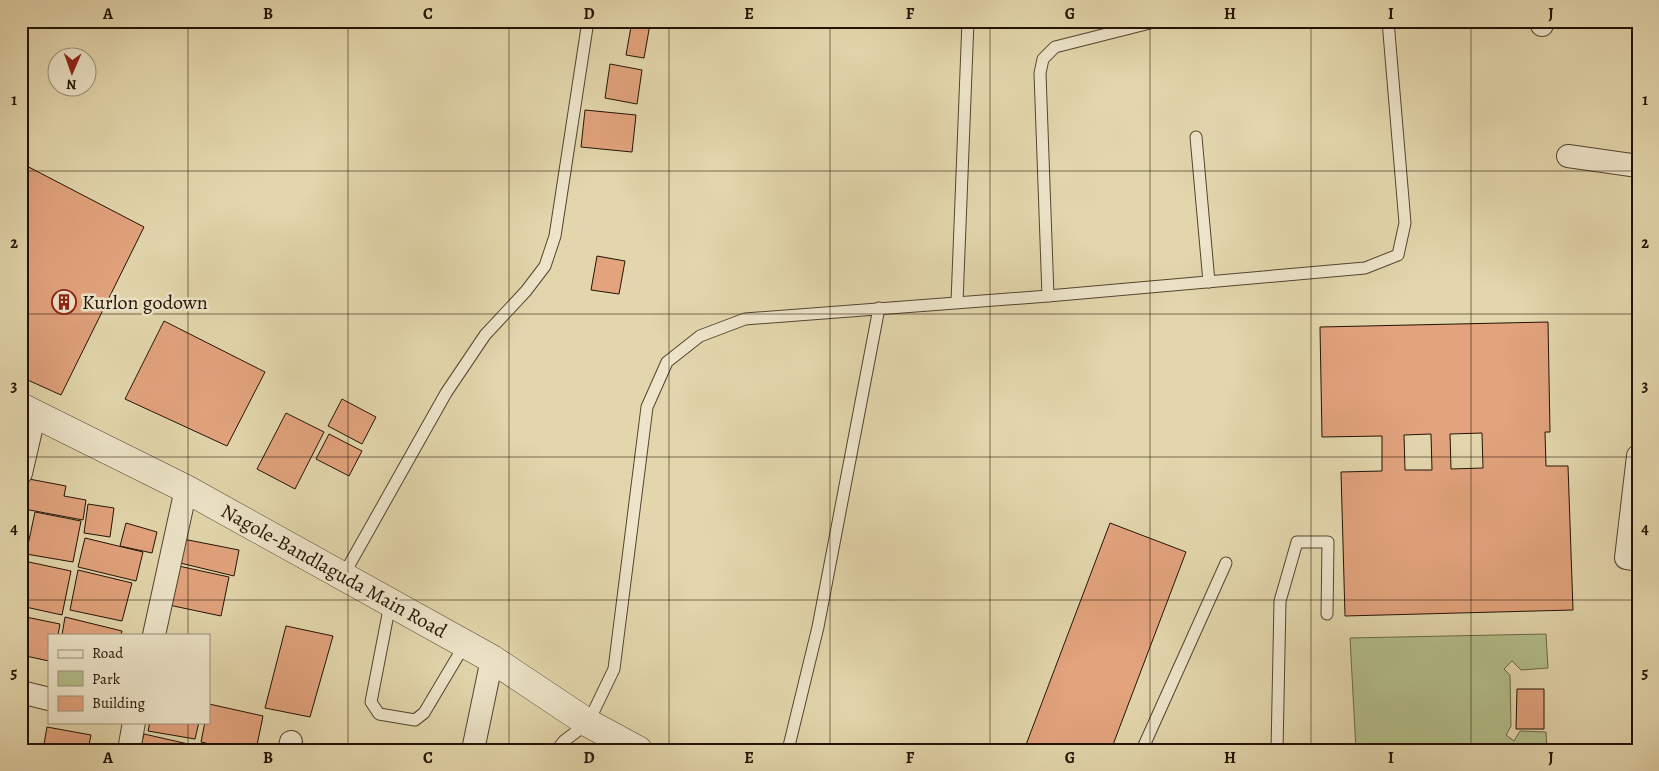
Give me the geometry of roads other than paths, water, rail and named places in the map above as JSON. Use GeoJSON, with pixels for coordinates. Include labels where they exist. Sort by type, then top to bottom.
{"type":"FeatureCollection","features":[{"type":"Feature","properties":{"kind":"street"},"geometry":{"type":"LineString","coordinates":[[1568,156],[1638,166]]}},
{"type":"Feature","properties":{"kind":"street","name":"Nagole-Bandlaguda Main Road"},"geometry":{"type":"LineString","coordinates":[[28,410],[186,488],[391,602],[492,659],[588,723],[638,750]]}},
{"type":"Feature","properties":{"kind":"street"},"geometry":{"type":"LineString","coordinates":[[21,473],[28,410]]}},
{"type":"Feature","properties":{"kind":"street"},"geometry":{"type":"LineString","coordinates":[[1638,456],[1626,558],[1638,560]]}},
{"type":"Feature","properties":{"kind":"street"},"geometry":{"type":"LineString","coordinates":[[154,634],[186,488]]}},
{"type":"Feature","properties":{"kind":"street"},"geometry":{"type":"LineString","coordinates":[[473,750],[492,659]]}},
{"type":"Feature","properties":{"kind":"street"},"geometry":{"type":"LineString","coordinates":[[21,692],[48,699]]}},
{"type":"Feature","properties":{"kind":"street"},"geometry":{"type":"LineString","coordinates":[[129,750],[134,724]]}},
{"type":"Feature","properties":{"kind":"lane"},"geometry":{"type":"LineString","coordinates":[[343,576],[446,394],[485,335],[526,291],[546,266],[555,236],[588,21]]}},
{"type":"Feature","properties":{"kind":"lane"},"geometry":{"type":"LineString","coordinates":[[957,302],[968,21]]}},
{"type":"Feature","properties":{"kind":"lane"},"geometry":{"type":"LineString","coordinates":[[1048,296],[1040,73],[1043,59],[1055,47],[1158,21]]}},
{"type":"Feature","properties":{"kind":"lane"},"geometry":{"type":"LineString","coordinates":[[557,750],[564,741],[588,723],[614,669],[647,407],[667,362],[700,336],[745,319],[1048,296],[1365,268],[1398,254],[1406,223],[1388,21]]}},
{"type":"Feature","properties":{"kind":"lane"},"geometry":{"type":"LineString","coordinates":[[1196,137],[1209,282]]}},
{"type":"Feature","properties":{"kind":"lane"},"geometry":{"type":"LineString","coordinates":[[788,750],[818,628],[878,308]]}},
{"type":"Feature","properties":{"kind":"lane"},"geometry":{"type":"LineString","coordinates":[[1277,750],[1280,601],[1297,542],[1328,542],[1327,614]]}},
{"type":"Feature","properties":{"kind":"lane"},"geometry":{"type":"LineString","coordinates":[[1142,750],[1226,563]]}},
{"type":"Feature","properties":{"kind":"lane"},"geometry":{"type":"LineString","coordinates":[[391,602],[371,702],[379,714],[415,720],[424,714],[465,644]]}},
{"type":"Feature","properties":{"kind":"place","name":"Kurlon godown"},"geometry":{"type":"Point","coordinates":[64,302]}}]}
